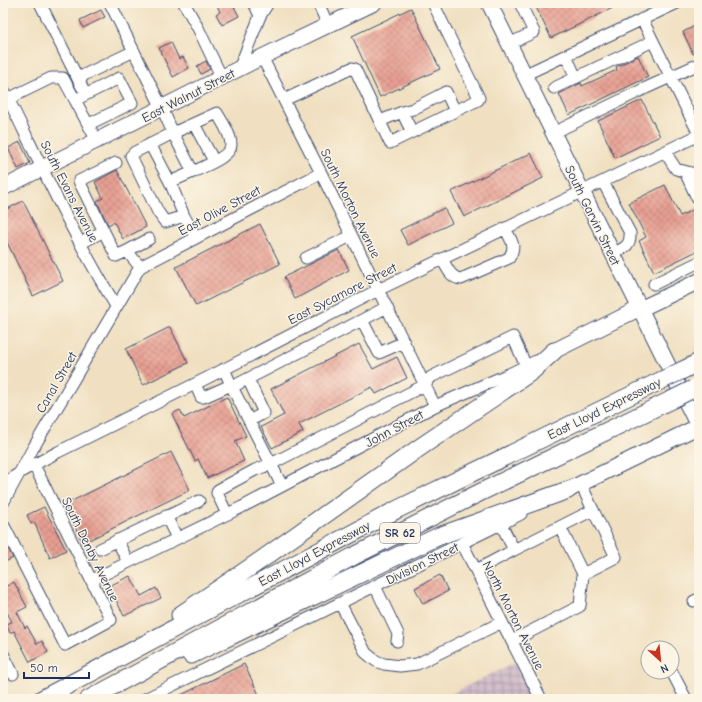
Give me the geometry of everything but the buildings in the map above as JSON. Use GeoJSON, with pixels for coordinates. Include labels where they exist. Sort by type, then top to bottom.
{"type":"FeatureCollection","features":[{"type":"Feature","properties":{"kind":"highway"},"geometry":{"type":"LineString","coordinates":[[137,648],[191,606],[261,560],[419,448],[531,372],[554,351]]}},
{"type":"Feature","properties":{"kind":"highway","name":"East Lloyd Expressway"},"geometry":{"type":"LineString","coordinates":[[42,699],[396,510],[699,362]]}},
{"type":"Feature","properties":{"kind":"highway","name":"East Lloyd Expressway"},"geometry":{"type":"LineString","coordinates":[[89,699],[354,556],[479,493],[696,388]]}},
{"type":"Feature","properties":{"kind":"highway"},"geometry":{"type":"LineString","coordinates":[[134,675],[196,653],[455,529],[574,487]]}},
{"type":"Feature","properties":{"kind":"main road","name":"South Garvin Street"},"geometry":{"type":"LineString","coordinates":[[489,3],[699,427]]}},
{"type":"Feature","properties":{"kind":"main road","name":"East Walnut Street"},"geometry":{"type":"LineString","coordinates":[[3,188],[369,4]]}},
{"type":"Feature","properties":{"kind":"main road","name":"John Street"},"geometry":{"type":"LineString","coordinates":[[554,351],[636,310],[699,281]]}},
{"type":"Feature","properties":{"kind":"main road","name":"Division Street"},"geometry":{"type":"LineString","coordinates":[[574,487],[699,427]]}},
{"type":"Feature","properties":{"kind":"street"},"geometry":{"type":"LineString","coordinates":[[40,3],[79,81],[80,97],[89,124],[97,140]]}},
{"type":"Feature","properties":{"kind":"street"},"geometry":{"type":"LineString","coordinates":[[110,3],[193,172]]}},
{"type":"Feature","properties":{"kind":"street"},"geometry":{"type":"LineString","coordinates":[[184,3],[222,78]]}},
{"type":"Feature","properties":{"kind":"street"},"geometry":{"type":"LineString","coordinates":[[254,3],[260,16]]}},
{"type":"Feature","properties":{"kind":"street"},"geometry":{"type":"LineString","coordinates":[[239,69],[260,16],[268,3]]}},
{"type":"Feature","properties":{"kind":"street"},"geometry":{"type":"LineString","coordinates":[[318,3],[328,25]]}},
{"type":"Feature","properties":{"kind":"street"},"geometry":{"type":"LineString","coordinates":[[284,100],[352,68],[355,69],[390,143],[478,100],[479,98],[433,3]]}},
{"type":"Feature","properties":{"kind":"street"},"geometry":{"type":"LineString","coordinates":[[509,44],[534,32],[520,3]]}},
{"type":"Feature","properties":{"kind":"street"},"geometry":{"type":"LineString","coordinates":[[524,75],[677,3]]}},
{"type":"Feature","properties":{"kind":"street"},"geometry":{"type":"LineString","coordinates":[[642,19],[699,135]]}},
{"type":"Feature","properties":{"kind":"street"},"geometry":{"type":"LineString","coordinates":[[554,88],[653,41]]}},
{"type":"Feature","properties":{"kind":"street"},"geometry":{"type":"LineString","coordinates":[[79,81],[84,75],[134,51]]}},
{"type":"Feature","properties":{"kind":"street"},"geometry":{"type":"LineString","coordinates":[[566,55],[576,78]]}},
{"type":"Feature","properties":{"kind":"street","name":"South Morton Avenue"},"geometry":{"type":"LineString","coordinates":[[262,57],[321,173],[435,406]]}},
{"type":"Feature","properties":{"kind":"street"},"geometry":{"type":"LineString","coordinates":[[553,133],[699,64]]}},
{"type":"Feature","properties":{"kind":"street"},"geometry":{"type":"LineString","coordinates":[[8,99],[51,78],[63,78],[80,97]]}},
{"type":"Feature","properties":{"kind":"street"},"geometry":{"type":"LineString","coordinates":[[80,97],[119,78],[132,103],[89,124]]}},
{"type":"Feature","properties":{"kind":"street","name":"South Evans Avenue"},"geometry":{"type":"LineString","coordinates":[[3,88],[42,168],[102,283],[116,306]]}},
{"type":"Feature","properties":{"kind":"street"},"geometry":{"type":"LineString","coordinates":[[380,121],[413,109],[446,92],[455,111]]}},
{"type":"Feature","properties":{"kind":"street"},"geometry":{"type":"LineString","coordinates":[[402,112],[412,132]]}},
{"type":"Feature","properties":{"kind":"street"},"geometry":{"type":"LineString","coordinates":[[170,182],[193,172],[228,152],[231,146],[228,135],[217,113],[150,144],[135,152],[131,156],[158,212],[165,222],[184,216]]}},
{"type":"Feature","properties":{"kind":"street"},"geometry":{"type":"LineString","coordinates":[[194,124],[214,161]]}},
{"type":"Feature","properties":{"kind":"street","name":"East Sycamore Street"},"geometry":{"type":"LineString","coordinates":[[3,484],[34,464],[195,384],[378,290],[699,135]]}},
{"type":"Feature","properties":{"kind":"street"},"geometry":{"type":"LineString","coordinates":[[150,144],[170,182],[184,216],[196,238]]}},
{"type":"Feature","properties":{"kind":"street"},"geometry":{"type":"LineString","coordinates":[[665,152],[676,169],[699,175]]}},
{"type":"Feature","properties":{"kind":"street"},"geometry":{"type":"LineString","coordinates":[[116,163],[79,181],[116,256],[150,239]]}},
{"type":"Feature","properties":{"kind":"street"},"geometry":{"type":"LineString","coordinates":[[685,172],[697,198]]}},
{"type":"Feature","properties":{"kind":"street","name":"East Olive Street"},"geometry":{"type":"LineString","coordinates":[[137,271],[196,238],[321,173]]}},
{"type":"Feature","properties":{"kind":"street"},"geometry":{"type":"LineString","coordinates":[[602,182],[630,233],[631,240],[626,246],[612,254]]}},
{"type":"Feature","properties":{"kind":"street"},"geometry":{"type":"LineString","coordinates":[[442,259],[451,275],[456,279],[461,279],[510,258],[514,250],[514,245],[505,228]]}},
{"type":"Feature","properties":{"kind":"street"},"geometry":{"type":"LineString","coordinates":[[81,243],[104,231]]}},
{"type":"Feature","properties":{"kind":"street"},"geometry":{"type":"LineString","coordinates":[[306,258],[352,236]]}},
{"type":"Feature","properties":{"kind":"street"},"geometry":{"type":"LineString","coordinates":[[126,251],[137,271]]}},
{"type":"Feature","properties":{"kind":"street"},"geometry":{"type":"LineString","coordinates":[[654,284],[695,264],[699,281]]}},
{"type":"Feature","properties":{"kind":"street","name":"Canal Street"},"geometry":{"type":"LineString","coordinates":[[3,503],[137,271]]}},
{"type":"Feature","properties":{"kind":"street"},"geometry":{"type":"LineString","coordinates":[[195,384],[201,397],[232,386],[387,307]]}},
{"type":"Feature","properties":{"kind":"street"},"geometry":{"type":"LineString","coordinates":[[362,320],[379,353],[404,342]]}},
{"type":"Feature","properties":{"kind":"street"},"geometry":{"type":"LineString","coordinates":[[227,514],[217,493],[218,490],[425,385],[431,377],[512,337],[526,366]]}},
{"type":"Feature","properties":{"kind":"street","name":"John Street"},"geometry":{"type":"LineString","coordinates":[[92,580],[227,514],[435,406],[526,366],[554,351]]}},
{"type":"Feature","properties":{"kind":"street"},"geometry":{"type":"LineString","coordinates":[[224,369],[282,486]]}},
{"type":"Feature","properties":{"kind":"street"},"geometry":{"type":"LineString","coordinates":[[248,379],[264,413],[249,421]]}},
{"type":"Feature","properties":{"kind":"street","name":"South Denby Avenue"},"geometry":{"type":"LineString","coordinates":[[3,524],[65,645],[111,620],[34,464]]}},
{"type":"Feature","properties":{"kind":"street"},"geometry":{"type":"LineString","coordinates":[[574,487],[593,510],[616,558],[583,574]]}},
{"type":"Feature","properties":{"kind":"street","name":"Division Street"},"geometry":{"type":"LineString","coordinates":[[145,699],[574,487]]}},
{"type":"Feature","properties":{"kind":"street"},"geometry":{"type":"LineString","coordinates":[[100,549],[199,501]]}},
{"type":"Feature","properties":{"kind":"street"},"geometry":{"type":"LineString","coordinates":[[476,570],[593,510]]}},
{"type":"Feature","properties":{"kind":"street"},"geometry":{"type":"LineString","coordinates":[[166,516],[177,538]]}},
{"type":"Feature","properties":{"kind":"street"},"geometry":{"type":"LineString","coordinates":[[501,524],[514,550]]}},
{"type":"Feature","properties":{"kind":"street"},"geometry":{"type":"LineString","coordinates":[[512,641],[580,606],[583,574],[560,527]]}},
{"type":"Feature","properties":{"kind":"street"},"geometry":{"type":"LineString","coordinates":[[117,540],[128,562]]}},
{"type":"Feature","properties":{"kind":"street","name":"North Morton Avenue"},"geometry":{"type":"LineString","coordinates":[[462,543],[541,699]]}},
{"type":"Feature","properties":{"kind":"street"},"geometry":{"type":"LineString","coordinates":[[375,586],[398,634],[397,641]]}},
{"type":"Feature","properties":{"kind":"street"},"geometry":{"type":"LineString","coordinates":[[340,603],[366,653],[376,661],[384,664],[400,666],[417,664],[502,622]]}},
{"type":"Feature","properties":{"kind":"street"},"geometry":{"type":"LineString","coordinates":[[3,654],[13,674]]}},
{"type":"Feature","properties":{"kind":"street"},"geometry":{"type":"LineString","coordinates":[[676,680],[686,699]]}},
{"type":"Feature","properties":{"kind":"shaded area"},"geometry":{"type":"Polygon","coordinates":[[[521,659],[541,699],[441,699],[521,659]]]}}]}
